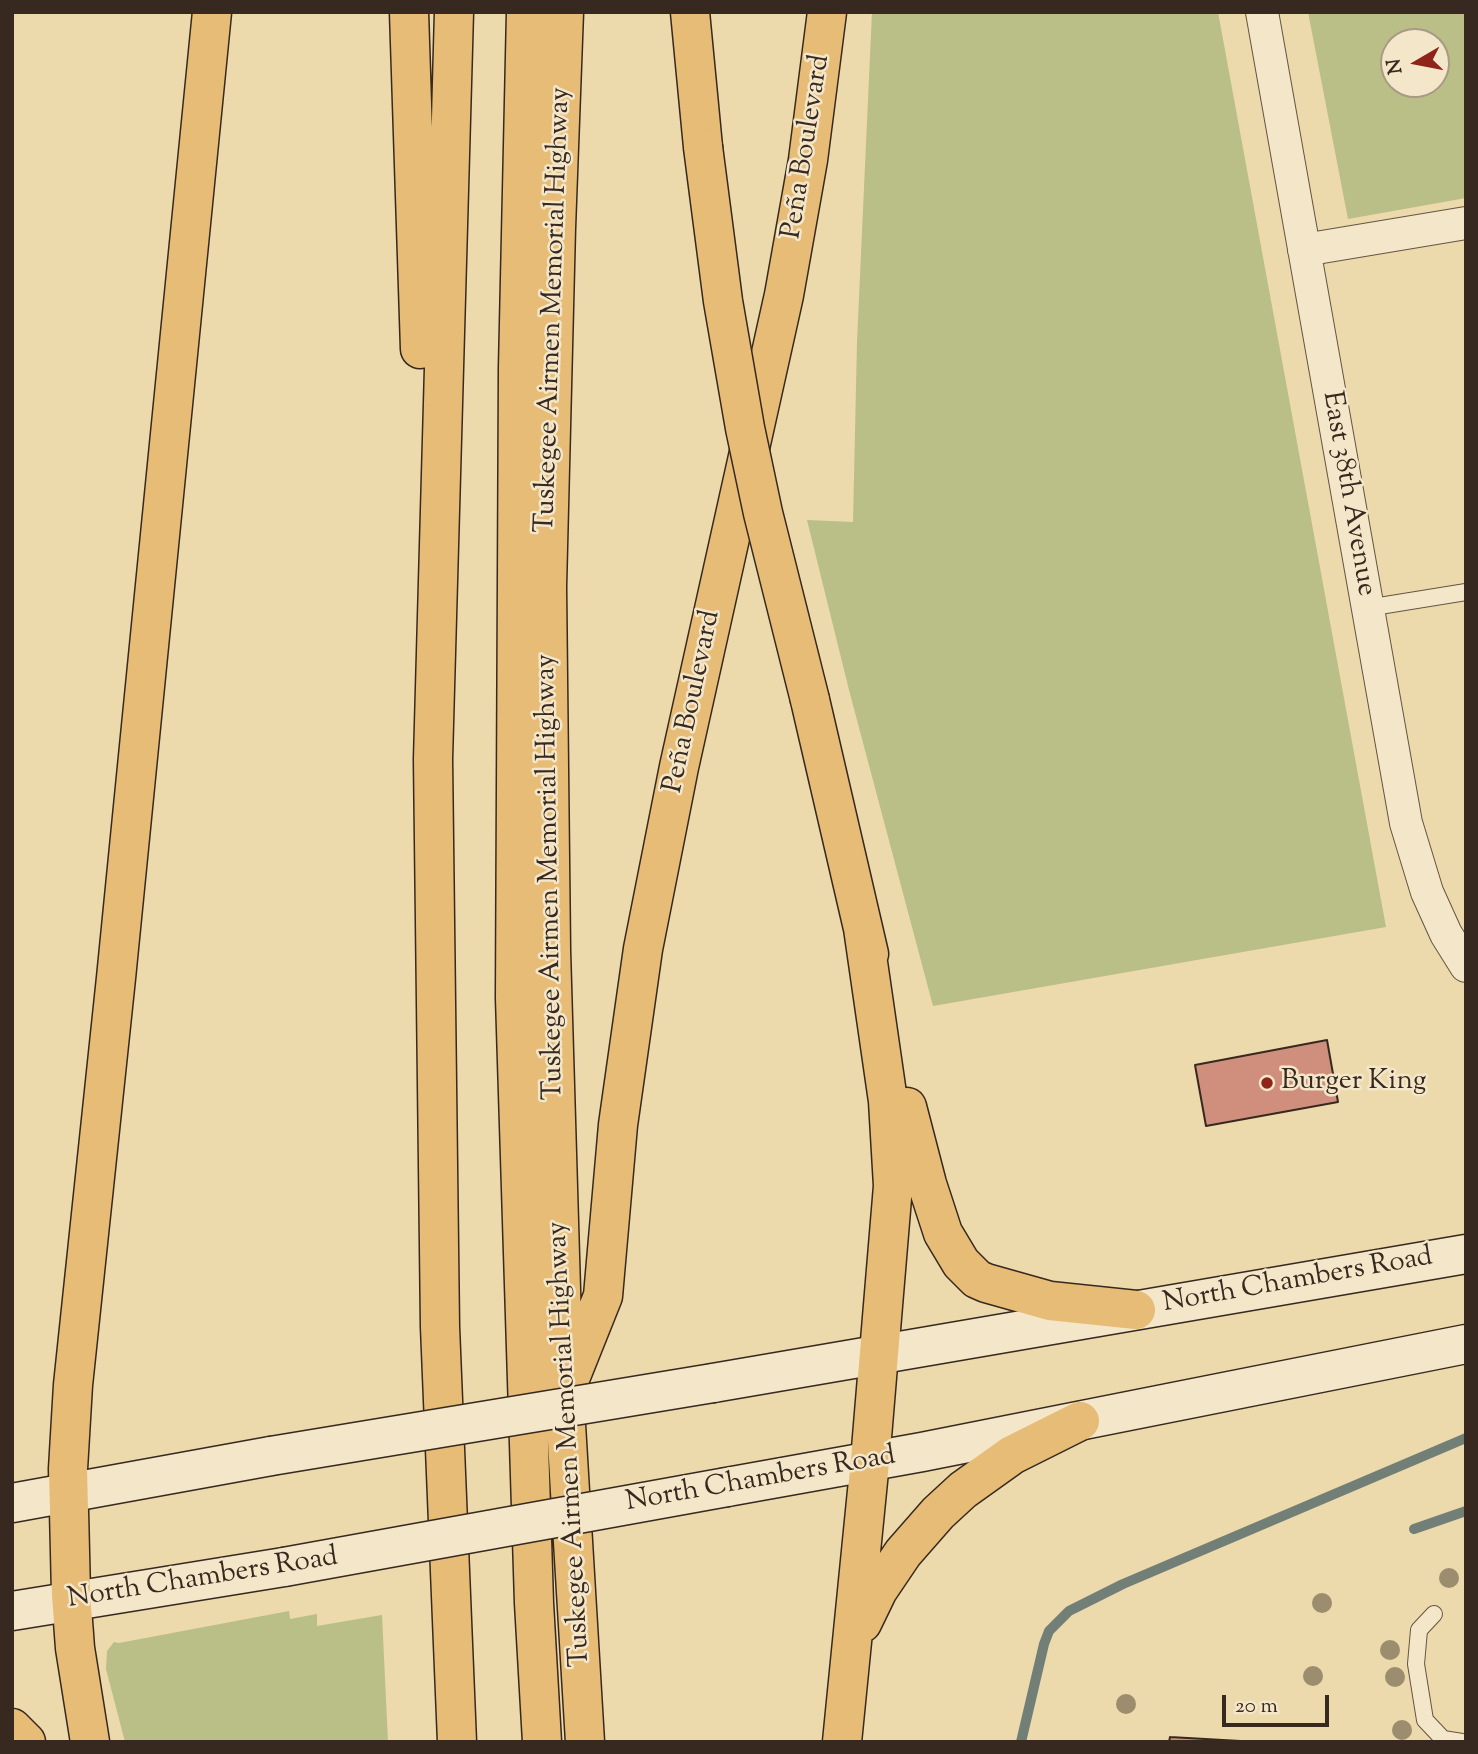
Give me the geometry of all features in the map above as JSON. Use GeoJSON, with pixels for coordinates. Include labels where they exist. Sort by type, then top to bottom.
{"type":"FeatureCollection","features":[{"type":"Feature","properties":{"kind":"highway"},"geometry":{"type":"LineString","coordinates":[[90,1742],[75,1648],[68,1448],[212,12]]}},
{"type":"Feature","properties":{"kind":"highway"},"geometry":{"type":"LineString","coordinates":[[409,12],[433,759],[438,1246],[455,1742]]}},
{"type":"Feature","properties":{"kind":"highway"},"geometry":{"type":"LineString","coordinates":[[433,759],[454,12]]}},
{"type":"Feature","properties":{"kind":"highway"},"geometry":{"type":"LineString","coordinates":[[526,12],[518,368],[515,998],[534,1603],[542,1742]]}},
{"type":"Feature","properties":{"kind":"highway","name":"Tuskegee Airmen Memorial Highway"},"geometry":{"type":"LineString","coordinates":[[564,12],[555,241],[547,587],[551,950],[562,1250],[564,1391],[585,1742]]}},
{"type":"Feature","properties":{"kind":"highway"},"geometry":{"type":"LineString","coordinates":[[690,12],[703,147],[721,287],[746,428],[768,533],[933,1206],[943,1233],[961,1263],[977,1279],[1050,1301],[1136,1310]]}},
{"type":"Feature","properties":{"kind":"highway","name":"Peña Boulevard"},"geometry":{"type":"LineString","coordinates":[[564,1391],[603,1296],[618,1125],[643,950],[677,780],[784,295],[810,150],[827,12]]}},
{"type":"Feature","properties":{"kind":"highway"},"geometry":{"type":"LineString","coordinates":[[842,1742],[891,1228],[892,1146],[883,1057],[863,928]]}},
{"type":"Feature","properties":{"kind":"highway"},"geometry":{"type":"LineString","coordinates":[[852,1651],[869,1608],[890,1569],[938,1513],[975,1480],[1012,1455],[1080,1421]]}},
{"type":"Feature","properties":{"kind":"highway"},"geometry":{"type":"LineString","coordinates":[[12,1728],[26,1742]]}},
{"type":"Feature","properties":{"kind":"main road","name":"North Chambers Road"},"geometry":{"type":"LineString","coordinates":[[12,1503],[271,1456],[877,1356],[1466,1254]]}},
{"type":"Feature","properties":{"kind":"main road","name":"North Chambers Road"},"geometry":{"type":"LineString","coordinates":[[12,1611],[284,1567],[870,1461],[1466,1344]]}},
{"type":"Feature","properties":{"kind":"street","name":"East 38th Avenue"},"geometry":{"type":"LineString","coordinates":[[1262,12],[1406,823],[1427,892],[1446,934],[1466,965]]}},
{"type":"Feature","properties":{"kind":"street"},"geometry":{"type":"LineString","coordinates":[[1304,250],[1466,223]]}},
{"type":"Feature","properties":{"kind":"lane"},"geometry":{"type":"LineString","coordinates":[[1367,608],[1466,592]]}},
{"type":"Feature","properties":{"kind":"lane"},"geometry":{"type":"LineString","coordinates":[[1434,1614],[1419,1630],[1416,1664],[1425,1720],[1443,1739],[1462,1742]]}},
{"type":"Feature","properties":{"kind":"green space"},"geometry":{"type":"Polygon","coordinates":[[[872,12],[1218,12],[1386,927],[933,1006],[807,520],[853,522],[857,342],[872,12]]]}},
{"type":"Feature","properties":{"kind":"green space"},"geometry":{"type":"Polygon","coordinates":[[[1308,12],[1466,12],[1466,198],[1348,219],[1308,12]]]}},
{"type":"Feature","properties":{"kind":"green space"},"geometry":{"type":"Polygon","coordinates":[[[289,1611],[290,1619],[317,1614],[317,1626],[382,1615],[388,1742],[125,1742],[106,1669],[107,1651],[114,1642],[289,1611]]]}},
{"type":"Feature","properties":{"kind":"building","name":"Burger King"},"geometry":{"type":"Polygon","coordinates":[[[1327,1040],[1338,1102],[1206,1126],[1195,1065],[1327,1040]]]}},
{"type":"Feature","properties":{"kind":"building"},"geometry":{"type":"Polygon","coordinates":[[[1170,1737],[1258,1742],[1169,1742],[1170,1737]]]}},
{"type":"Feature","properties":{"kind":"waterway"},"geometry":{"type":"LineString","coordinates":[[1021,1742],[1044,1644],[1049,1631],[1069,1611],[1123,1584],[1466,1438]]}},
{"type":"Feature","properties":{"kind":"waterway"},"geometry":{"type":"LineString","coordinates":[[1414,1529],[1466,1511]]}},
{"type":"Feature","properties":{"kind":"place","name":"Burger King"},"geometry":{"type":"Point","coordinates":[1267,1083]}}]}
